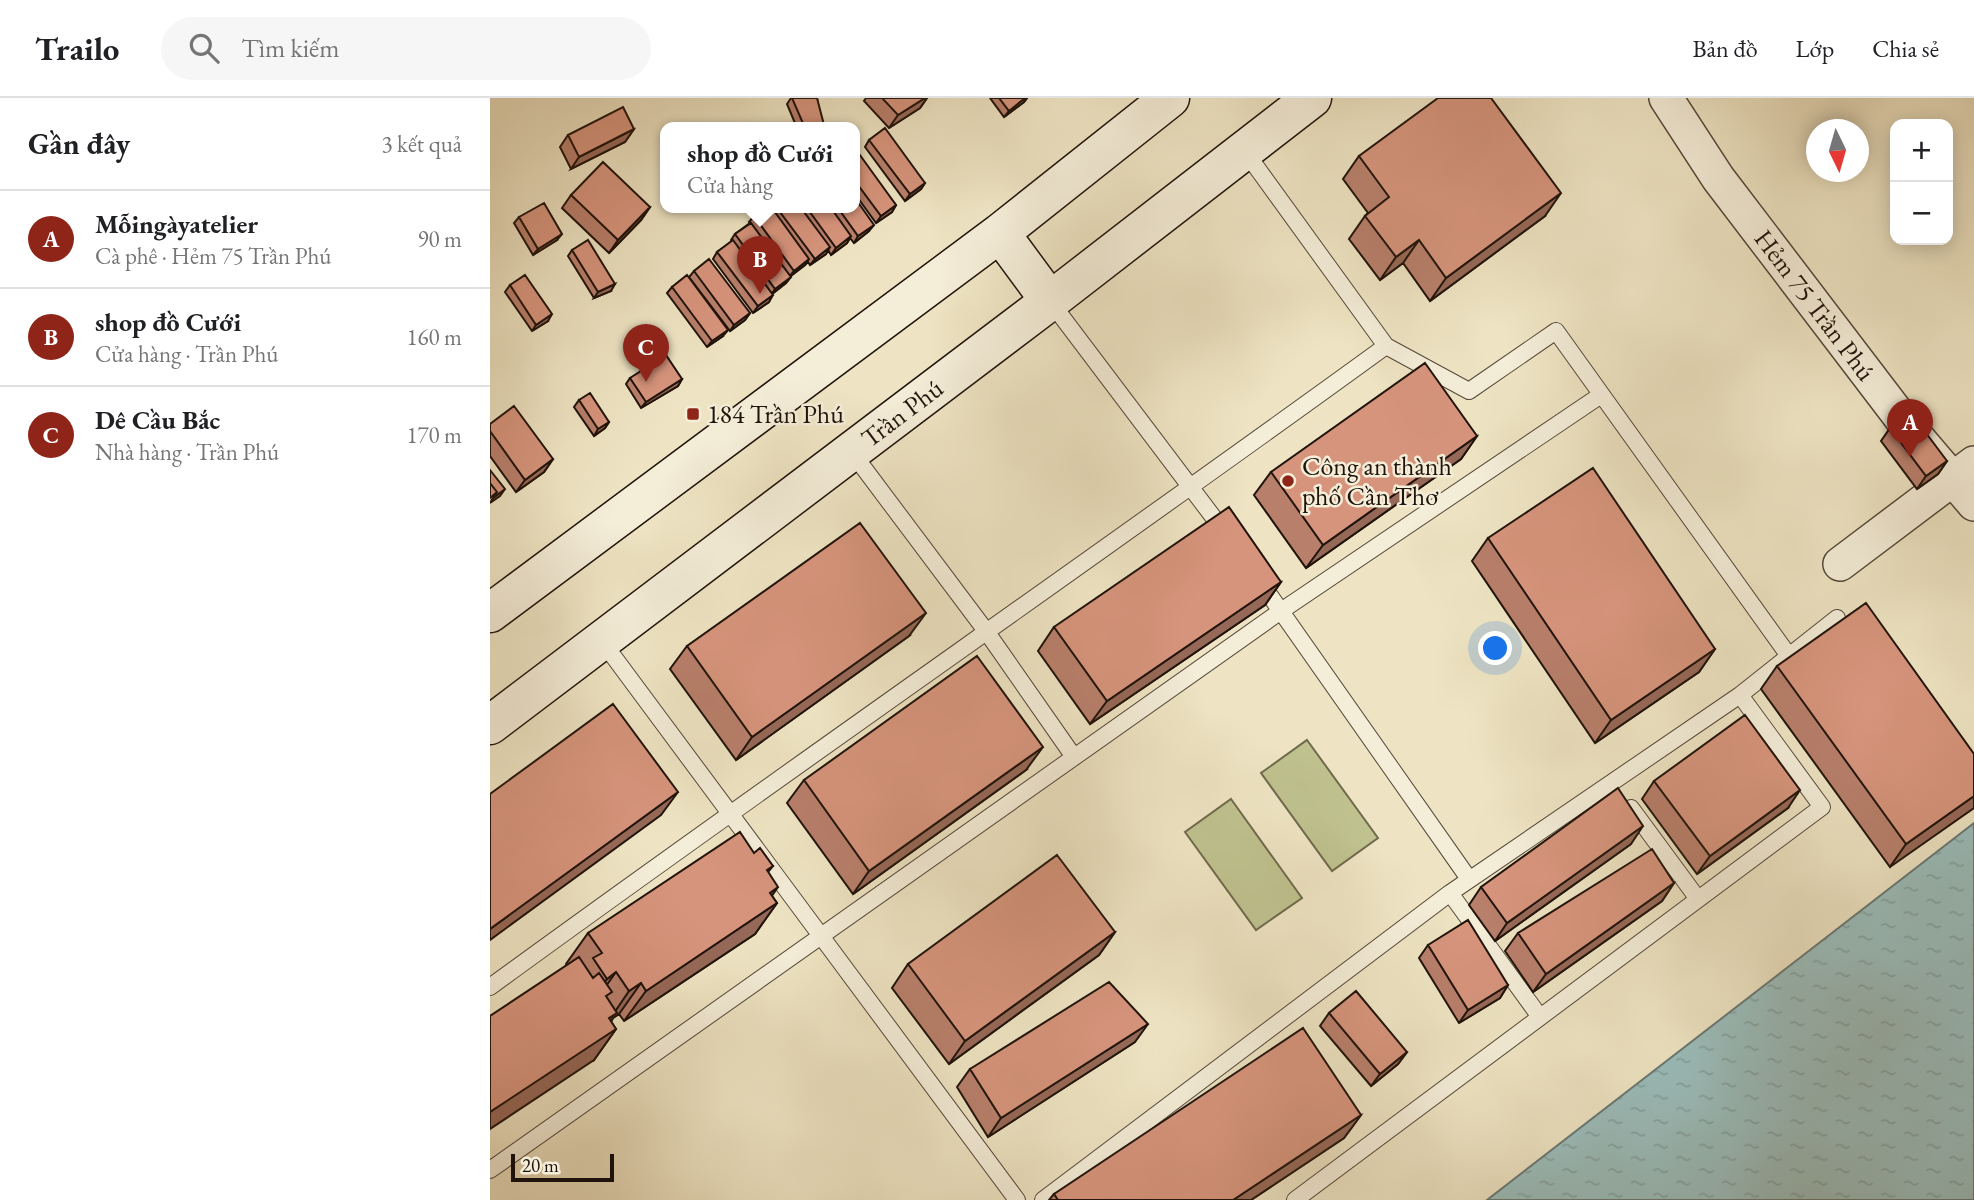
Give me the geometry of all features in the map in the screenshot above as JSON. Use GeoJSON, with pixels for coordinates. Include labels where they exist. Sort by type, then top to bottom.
{"type":"FeatureCollection","features":[{"type":"Feature","properties":{"kind":"street"},"geometry":{"type":"LineString","coordinates":[[490,613],[1000,233],[1170,98]]}},
{"type":"Feature","properties":{"kind":"street","name":"Trần Phú"},"geometry":{"type":"LineString","coordinates":[[490,725],[1051,301],[1312,98]]}},
{"type":"Feature","properties":{"kind":"street","name":"Hẻm 75 Trần Phú"},"geometry":{"type":"LineString","coordinates":[[1666,98],[1727,189],[1904,422],[1963,471],[1974,505]]}},
{"type":"Feature","properties":{"kind":"street"},"geometry":{"type":"LineString","coordinates":[[1000,233],[1051,301]]}},
{"type":"Feature","properties":{"kind":"street"},"geometry":{"type":"LineString","coordinates":[[1840,564],[1963,471]]}},
{"type":"Feature","properties":{"kind":"lane"},"geometry":{"type":"LineString","coordinates":[[1244,150],[1386,346],[1469,391],[1556,331],[1789,656]]}},
{"type":"Feature","properties":{"kind":"lane"},"geometry":{"type":"LineString","coordinates":[[1051,301],[1193,486],[1233,543]]}},
{"type":"Feature","properties":{"kind":"lane"},"geometry":{"type":"LineString","coordinates":[[490,987],[729,813],[1193,486],[1386,346]]}},
{"type":"Feature","properties":{"kind":"lane"},"geometry":{"type":"LineString","coordinates":[[490,1170],[1281,611],[1601,395]]}},
{"type":"Feature","properties":{"kind":"lane"},"geometry":{"type":"LineString","coordinates":[[852,451],[986,632],[1074,757]]}},
{"type":"Feature","properties":{"kind":"lane"},"geometry":{"type":"LineString","coordinates":[[1249,566],[1469,879]]}},
{"type":"Feature","properties":{"kind":"lane"},"geometry":{"type":"LineString","coordinates":[[1042,1200],[1450,892],[1740,695],[1838,618]]}},
{"type":"Feature","properties":{"kind":"lane"},"geometry":{"type":"LineString","coordinates":[[602,642],[1017,1200]]}},
{"type":"Feature","properties":{"kind":"lane"},"geometry":{"type":"LineString","coordinates":[[1295,1200],[1822,807],[1740,695]]}},
{"type":"Feature","properties":{"kind":"lane"},"geometry":{"type":"LineString","coordinates":[[1611,782],[1698,899]]}},
{"type":"Feature","properties":{"kind":"lane"},"geometry":{"type":"LineString","coordinates":[[1450,892],[1540,1017]]}},
{"type":"Feature","properties":{"kind":"green space"},"geometry":{"type":"Polygon","coordinates":[[[1307,740],[1378,838],[1332,871],[1261,773],[1307,740]]]}},
{"type":"Feature","properties":{"kind":"green space"},"geometry":{"type":"Polygon","coordinates":[[[1231,799],[1302,898],[1256,930],[1185,832],[1231,799]]]}},
{"type":"Feature","properties":{"kind":"water"},"geometry":{"type":"Polygon","coordinates":[[[1974,823],[1974,1200],[1487,1200],[1974,823]]]}},
{"type":"Feature","properties":{"kind":"building"},"geometry":{"type":"Polygon","coordinates":[[[792,98],[817,98],[823,122],[802,122],[792,98]]]}},
{"type":"Feature","properties":{"kind":"building"},"geometry":{"type":"Polygon","coordinates":[[[882,98],[925,98],[898,115],[882,98]]]}},
{"type":"Feature","properties":{"kind":"building"},"geometry":{"type":"Polygon","coordinates":[[[999,98],[1025,98],[1009,111],[999,98]]]}},
{"type":"Feature","properties":{"kind":"building"},"geometry":{"type":"Polygon","coordinates":[[[1438,98],[1491,98],[1561,193],[1446,278],[1419,240],[1396,257],[1365,216],[1389,197],[1359,156],[1438,98]]]}},
{"type":"Feature","properties":{"kind":"building"},"geometry":{"type":"Polygon","coordinates":[[[623,107],[634,129],[579,157],[568,135],[623,107]]]}},
{"type":"Feature","properties":{"kind":"building"},"geometry":{"type":"Polygon","coordinates":[[[885,128],[925,183],[910,194],[869,140],[885,128]]]}},
{"type":"Feature","properties":{"kind":"building"},"geometry":{"type":"Polygon","coordinates":[[[860,155],[896,205],[881,216],[860,188],[860,155]]]}},
{"type":"Feature","properties":{"kind":"building"},"geometry":{"type":"Polygon","coordinates":[[[603,162],[650,207],[618,240],[571,195],[603,162]]]}},
{"type":"Feature","properties":{"kind":"building"},"geometry":{"type":"Polygon","coordinates":[[[544,203],[562,234],[538,249],[519,217],[544,203]]]}},
{"type":"Feature","properties":{"kind":"building"},"geometry":{"type":"Polygon","coordinates":[[[860,205],[874,225],[858,236],[842,213],[860,213],[860,205]]]}},
{"type":"Feature","properties":{"kind":"building"},"geometry":{"type":"Polygon","coordinates":[[[758,213],[776,213],[809,259],[794,271],[754,216],[758,213]]]}},
{"type":"Feature","properties":{"kind":"building"},"geometry":{"type":"Polygon","coordinates":[[[781,213],[805,213],[830,247],[815,259],[781,213]]]}},
{"type":"Feature","properties":{"kind":"building"},"geometry":{"type":"Polygon","coordinates":[[[811,213],[835,213],[851,236],[836,248],[811,213]]]}},
{"type":"Feature","properties":{"kind":"building"},"geometry":{"type":"Polygon","coordinates":[[[751,223],[791,277],[775,289],[735,234],[751,223]]]}},
{"type":"Feature","properties":{"kind":"building"},"geometry":{"type":"Polygon","coordinates":[[[588,240],[615,284],[598,292],[572,250],[588,240]]]}},
{"type":"Feature","properties":{"kind":"building"},"geometry":{"type":"Polygon","coordinates":[[[733,240],[773,295],[758,306],[717,252],[733,240]]]}},
{"type":"Feature","properties":{"kind":"building"},"geometry":{"type":"Polygon","coordinates":[[[709,259],[750,313],[734,325],[694,271],[709,259]]]}},
{"type":"Feature","properties":{"kind":"building"},"geometry":{"type":"Polygon","coordinates":[[[525,275],[552,314],[536,325],[510,285],[525,275]]]}},
{"type":"Feature","properties":{"kind":"building"},"geometry":{"type":"Polygon","coordinates":[[[687,275],[728,330],[712,341],[672,287],[687,275]]]}},
{"type":"Feature","properties":{"kind":"building"},"geometry":{"type":"Polygon","coordinates":[[[666,355],[682,379],[646,402],[630,378],[666,355]]]}},
{"type":"Feature","properties":{"kind":"building"},"geometry":{"type":"Polygon","coordinates":[[[1425,363],[1477,436],[1323,545],[1271,472],[1425,363]]]}},
{"type":"Feature","properties":{"kind":"building"},"geometry":{"type":"Polygon","coordinates":[[[590,393],[609,422],[598,429],[579,400],[590,393]]]}},
{"type":"Feature","properties":{"kind":"building"},"geometry":{"type":"Polygon","coordinates":[[[514,406],[553,459],[525,480],[490,431],[490,424],[514,406]]]}},
{"type":"Feature","properties":{"kind":"building"},"geometry":{"type":"Polygon","coordinates":[[[1911,413],[1947,461],[1926,476],[1890,428],[1911,413]]]}},
{"type":"Feature","properties":{"kind":"building"},"geometry":{"type":"Polygon","coordinates":[[[1593,468],[1715,649],[1611,720],[1488,538],[1593,468]]]}},
{"type":"Feature","properties":{"kind":"building"},"geometry":{"type":"Polygon","coordinates":[[[490,470],[505,489],[493,498],[497,492],[490,483],[490,470]]]}},
{"type":"Feature","properties":{"kind":"building"},"geometry":{"type":"Polygon","coordinates":[[[490,483],[497,492],[490,498],[490,483]]]}},
{"type":"Feature","properties":{"kind":"building"},"geometry":{"type":"Polygon","coordinates":[[[1229,507],[1281,582],[1107,701],[1054,627],[1229,507]]]}},
{"type":"Feature","properties":{"kind":"building"},"geometry":{"type":"Polygon","coordinates":[[[860,523],[926,613],[752,737],[687,646],[860,523]]]}},
{"type":"Feature","properties":{"kind":"building"},"geometry":{"type":"Polygon","coordinates":[[[1866,603],[1974,754],[1974,796],[1906,844],[1777,666],[1866,603]]]}},
{"type":"Feature","properties":{"kind":"building"},"geometry":{"type":"Polygon","coordinates":[[[977,656],[1043,747],[869,871],[804,780],[977,656]]]}},
{"type":"Feature","properties":{"kind":"building"},"geometry":{"type":"Polygon","coordinates":[[[613,704],[678,792],[490,929],[490,794],[613,704]]]}},
{"type":"Feature","properties":{"kind":"building"},"geometry":{"type":"Polygon","coordinates":[[[1745,715],[1800,790],[1710,856],[1654,781],[1745,715]]]}},
{"type":"Feature","properties":{"kind":"building"},"geometry":{"type":"Polygon","coordinates":[[[1618,788],[1643,826],[1507,923],[1481,887],[1618,788]]]}},
{"type":"Feature","properties":{"kind":"building"},"geometry":{"type":"Polygon","coordinates":[[[740,832],[754,853],[760,848],[773,866],[767,870],[778,887],[770,893],[777,903],[646,991],[641,983],[629,991],[616,972],[607,979],[593,958],[602,953],[588,933],[740,832]]]}},
{"type":"Feature","properties":{"kind":"building"},"geometry":{"type":"Polygon","coordinates":[[[1652,849],[1674,883],[1546,974],[1518,933],[1652,849]]]}},
{"type":"Feature","properties":{"kind":"building"},"geometry":{"type":"Polygon","coordinates":[[[1057,855],[1115,932],[965,1041],[908,964],[1057,855]]]}},
{"type":"Feature","properties":{"kind":"building"},"geometry":{"type":"Polygon","coordinates":[[[1468,920],[1508,985],[1468,1010],[1428,945],[1468,920]]]}},
{"type":"Feature","properties":{"kind":"building"},"geometry":{"type":"Polygon","coordinates":[[[579,957],[593,978],[599,973],[612,992],[606,996],[617,1013],[609,1018],[616,1029],[490,1112],[490,1016],[579,957]]]}},
{"type":"Feature","properties":{"kind":"building"},"geometry":{"type":"Polygon","coordinates":[[[1109,982],[1148,1024],[1001,1118],[970,1069],[1109,982]]]}},
{"type":"Feature","properties":{"kind":"building"},"geometry":{"type":"Polygon","coordinates":[[[1356,991],[1407,1052],[1380,1074],[1329,1013],[1356,991]]]}},
{"type":"Feature","properties":{"kind":"building"},"geometry":{"type":"Polygon","coordinates":[[[1303,1028],[1361,1115],[1233,1200],[1058,1200],[1054,1194],[1303,1028]]]}},
{"type":"Feature","properties":{"kind":"place","name":"shop đồ Cưới"},"geometry":{"type":"Point","coordinates":[760,294]}},
{"type":"Feature","properties":{"kind":"place","name":"Dê Cầu Bắc"},"geometry":{"type":"Point","coordinates":[646,382]}},
{"type":"Feature","properties":{"kind":"place","name":"184 Trần Phú"},"geometry":{"type":"Point","coordinates":[693,414]}},
{"type":"Feature","properties":{"kind":"place","name":"Mỗingàyatelier"},"geometry":{"type":"Point","coordinates":[1910,457]}},
{"type":"Feature","properties":{"kind":"place","name":"Công an thành phố Cần Thơ"},"geometry":{"type":"Point","coordinates":[1288,481]}}]}
